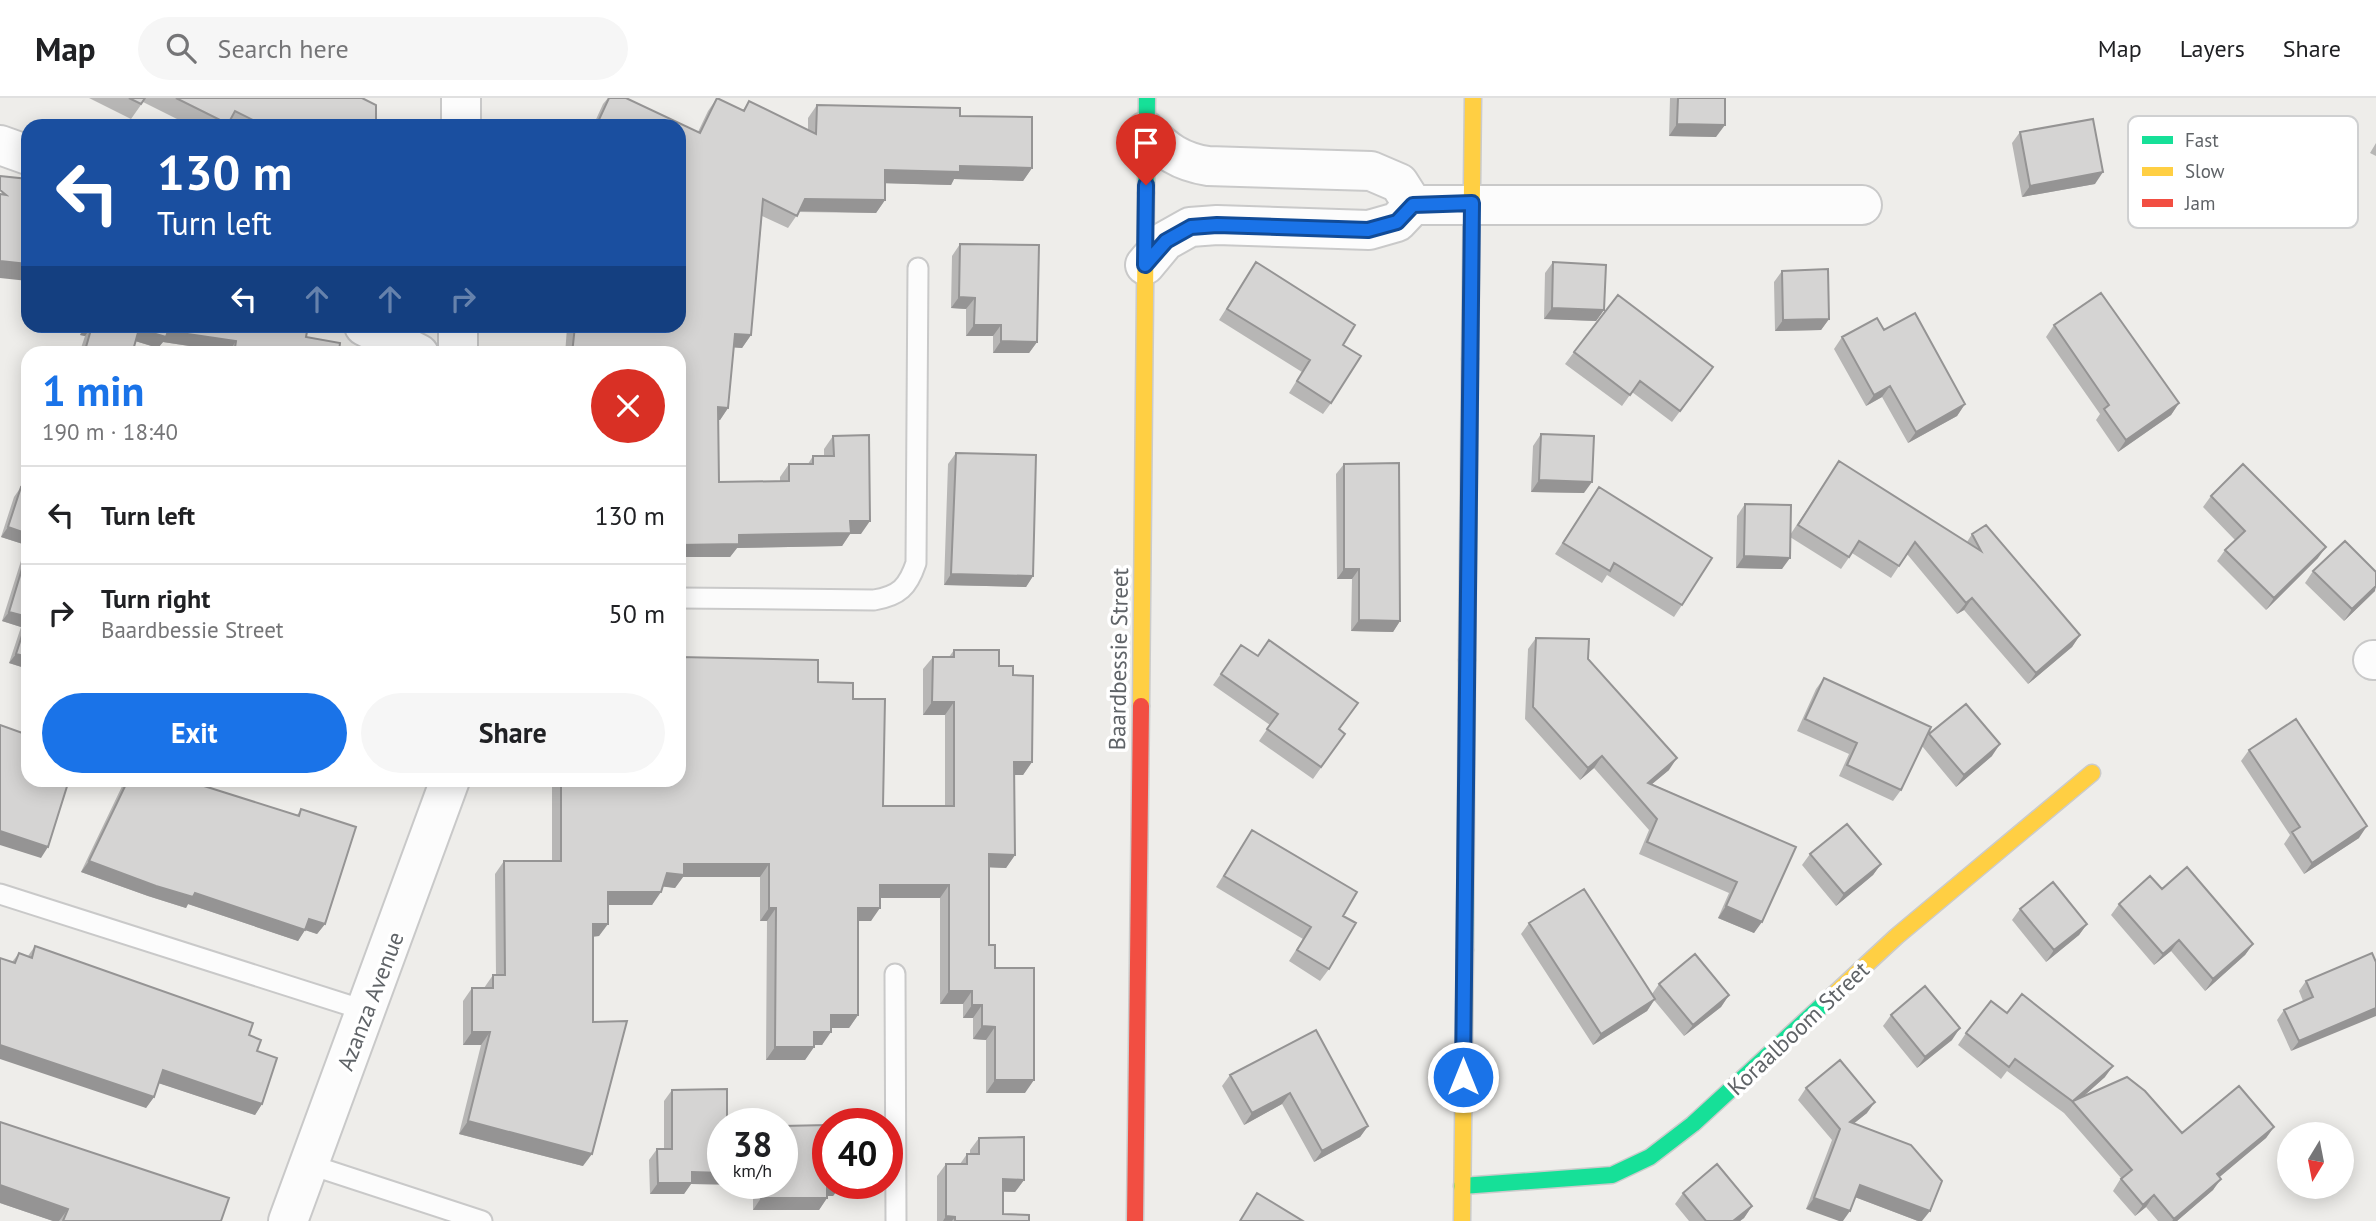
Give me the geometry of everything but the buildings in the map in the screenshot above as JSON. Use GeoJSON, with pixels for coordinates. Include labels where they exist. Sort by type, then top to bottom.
{"type":"FeatureCollection","features":[{"type":"Feature","properties":{"kind":"street"},"geometry":{"type":"LineString","coordinates":[[461,98],[461,119]]}},
{"type":"Feature","properties":{"kind":"street"},"geometry":{"type":"LineString","coordinates":[[1462,1221],[1473,98]]}},
{"type":"Feature","properties":{"kind":"street"},"geometry":{"type":"LineString","coordinates":[[1147,115],[1164,150],[1185,162],[1371,171],[1399,183],[1413,205]]}},
{"type":"Feature","properties":{"kind":"street","name":"Baardbessie Street"},"geometry":{"type":"LineString","coordinates":[[1135,1221],[1147,115]]}},
{"type":"Feature","properties":{"kind":"street"},"geometry":{"type":"LineString","coordinates":[[0,145],[21,152]]}},
{"type":"Feature","properties":{"kind":"street"},"geometry":{"type":"LineString","coordinates":[[1145,265],[1166,241],[1191,227],[1217,225],[1368,230],[1397,222],[1413,205],[1862,205]]}},
{"type":"Feature","properties":{"kind":"street"},"geometry":{"type":"LineString","coordinates":[[377,333],[403,346]]}},
{"type":"Feature","properties":{"kind":"street","name":"Koraalboom Street"},"geometry":{"type":"LineString","coordinates":[[1462,1186],[1612,1175],[1650,1157],[1693,1124],[1897,936],[2092,773]]}},
{"type":"Feature","properties":{"kind":"street","name":"Azanza Avenue"},"geometry":{"type":"LineString","coordinates":[[288,1221],[447,787]]}},
{"type":"Feature","properties":{"kind":"lane"},"geometry":{"type":"LineString","coordinates":[[686,598],[874,600],[893,597],[909,583],[916,563],[918,268]]}},
{"type":"Feature","properties":{"kind":"lane"},"geometry":{"type":"LineString","coordinates":[[0,894],[367,1011]]}},
{"type":"Feature","properties":{"kind":"lane"},"geometry":{"type":"LineString","coordinates":[[895,974],[896,1221]]}},
{"type":"Feature","properties":{"kind":"lane"},"geometry":{"type":"LineString","coordinates":[[308,1164],[482,1221]]}},
{"type":"Feature","properties":{"kind":"traffic: fast"},"geometry":{"type":"LineString","coordinates":[[1146,193],[1147,98]]}},
{"type":"Feature","properties":{"kind":"traffic: fast"},"geometry":{"type":"LineString","coordinates":[[1465,950],[1467,660]]}},
{"type":"Feature","properties":{"kind":"traffic: fast"},"geometry":{"type":"LineString","coordinates":[[1462,1186],[1612,1175],[1650,1157],[1693,1124],[1829,999]]}},
{"type":"Feature","properties":{"kind":"traffic: slow"},"geometry":{"type":"LineString","coordinates":[[1470,359],[1473,98]]}},
{"type":"Feature","properties":{"kind":"traffic: slow"},"geometry":{"type":"LineString","coordinates":[[1141,706],[1146,193]]}},
{"type":"Feature","properties":{"kind":"traffic: slow"},"geometry":{"type":"LineString","coordinates":[[1829,999],[1897,936],[2092,773]]}},
{"type":"Feature","properties":{"kind":"traffic: slow"},"geometry":{"type":"LineString","coordinates":[[1462,1221],[1465,950]]}},
{"type":"Feature","properties":{"kind":"traffic: jam"},"geometry":{"type":"LineString","coordinates":[[1467,660],[1470,359]]}},
{"type":"Feature","properties":{"kind":"traffic: jam"},"geometry":{"type":"LineString","coordinates":[[1135,1221],[1141,706]]}},
{"type":"Feature","properties":{"kind":"route"},"geometry":{"type":"LineString","coordinates":[[1146,185],[1145,265],[1166,241],[1191,227],[1217,225],[1368,230],[1397,222],[1413,205],[1472,203],[1463,1077]]}}]}
